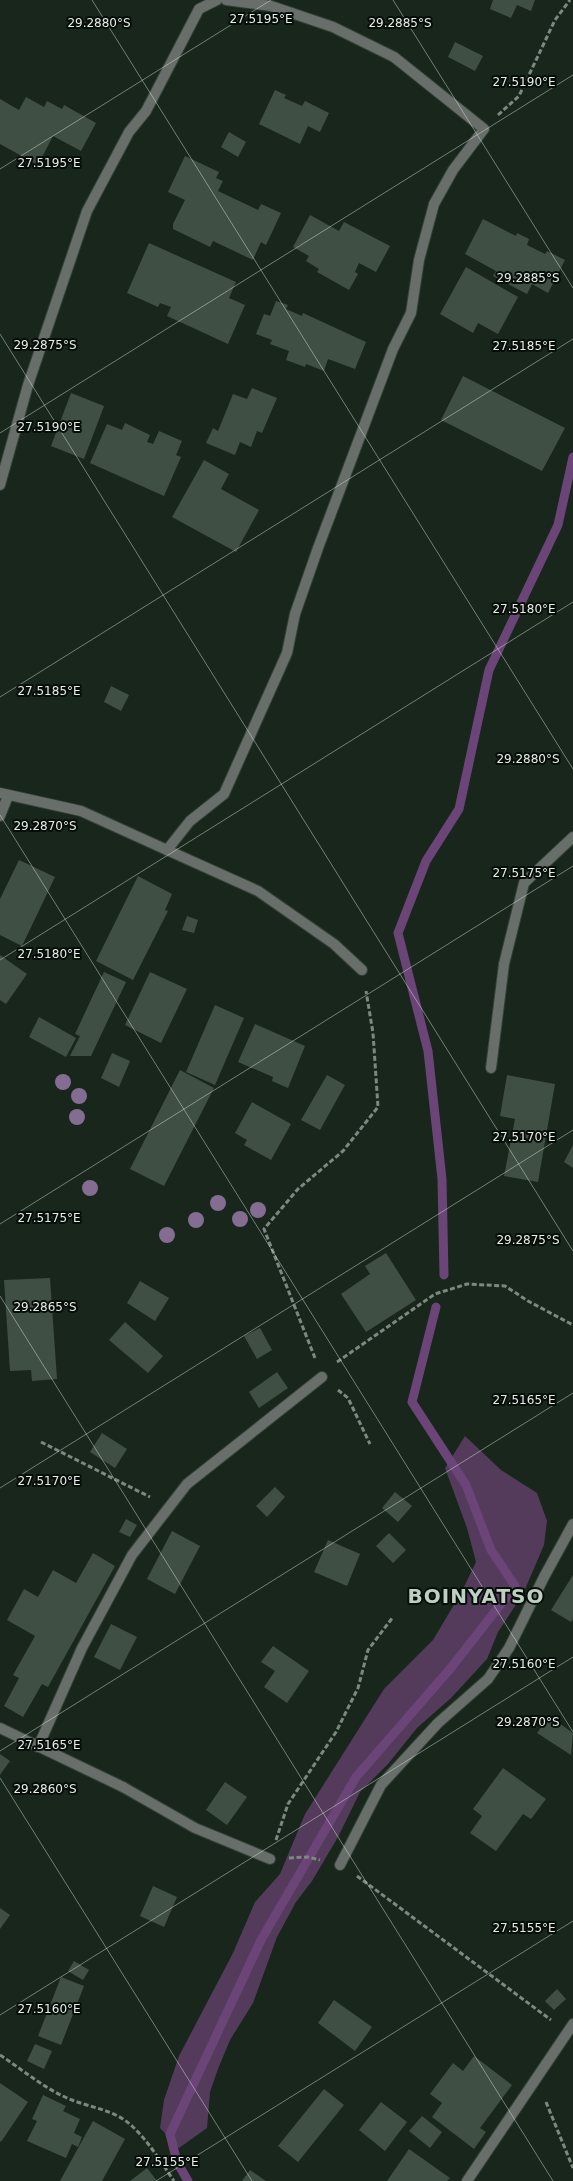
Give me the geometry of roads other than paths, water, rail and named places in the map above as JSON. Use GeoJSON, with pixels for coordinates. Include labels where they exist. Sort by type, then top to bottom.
{"type":"FeatureCollection","features":[{"type":"Feature","properties":{"kind":"street"},"geometry":{"type":"LineString","coordinates":[[0,485],[28,385],[87,211],[129,132],[146,111],[199,10],[217,0]]}},
{"type":"Feature","properties":{"kind":"street"},"geometry":{"type":"LineString","coordinates":[[168,850],[190,821],[224,794],[287,653],[294,614],[318,548],[393,349],[411,313],[419,260],[434,204],[453,170],[484,128],[394,57],[333,26],[280,8],[226,0]]}},
{"type":"Feature","properties":{"kind":"street"},"geometry":{"type":"LineString","coordinates":[[0,816],[4,794],[80,811],[258,891],[334,944],[362,970]]}},
{"type":"Feature","properties":{"kind":"street"},"geometry":{"type":"LineString","coordinates":[[491,1068],[504,964],[524,884],[573,838]]}},
{"type":"Feature","properties":{"kind":"street"},"geometry":{"type":"LineString","coordinates":[[38,1747],[82,1648],[104,1606],[132,1555],[169,1506],[187,1484],[322,1377]]}},
{"type":"Feature","properties":{"kind":"street"},"geometry":{"type":"LineString","coordinates":[[340,1865],[381,1785],[438,1723],[488,1678],[509,1648],[573,1524]]}},
{"type":"Feature","properties":{"kind":"street"},"geometry":{"type":"LineString","coordinates":[[0,1728],[123,1787],[195,1828],[270,1859]]}},
{"type":"Feature","properties":{"kind":"street"},"geometry":{"type":"LineString","coordinates":[[467,2181],[573,2024]]}},
{"type":"Feature","properties":{"kind":"waterway"},"geometry":{"type":"LineString","coordinates":[[444,1275],[442,1179],[428,1051],[398,933],[426,861],[459,809],[489,670],[558,525],[573,457]]}},
{"type":"Feature","properties":{"kind":"waterway"},"geometry":{"type":"LineString","coordinates":[[188,2181],[177,2162],[170,2134],[261,1940],[356,1777],[450,1669],[515,1586],[491,1550],[466,1485],[412,1402],[436,1307]]}},
{"type":"Feature","properties":{"kind":"district","name":"BOINYATSO"},"geometry":{"type":"Point","coordinates":[476,1596]}}]}
